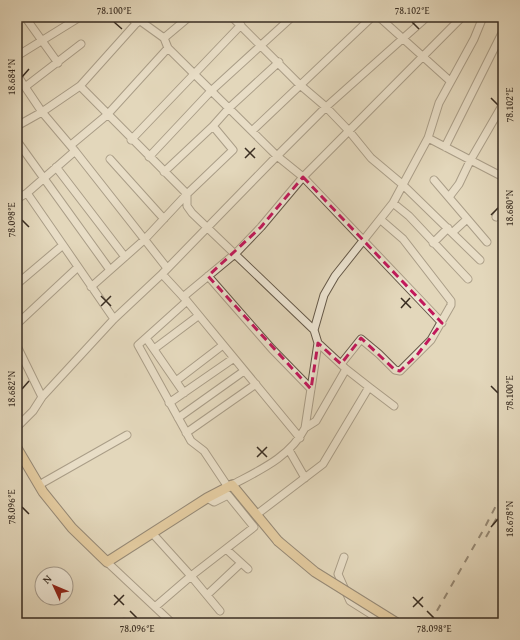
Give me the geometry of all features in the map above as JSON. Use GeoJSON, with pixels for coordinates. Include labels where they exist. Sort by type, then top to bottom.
{"type":"FeatureCollection","features":[{"type":"Feature","properties":{"kind":"main road"},"geometry":{"type":"LineString","coordinates":[[17,448],[39,485],[72,528],[107,562],[153,534],[206,498],[230,486],[278,541],[315,572],[397,623]]}},
{"type":"Feature","properties":{"kind":"street"},"geometry":{"type":"LineString","coordinates":[[25,17],[58,63]]}},
{"type":"Feature","properties":{"kind":"street"},"geometry":{"type":"LineString","coordinates":[[130,17],[139,20],[164,38],[168,48],[277,156],[303,177],[442,323]]}},
{"type":"Feature","properties":{"kind":"street"},"geometry":{"type":"LineString","coordinates":[[164,38],[189,17]]}},
{"type":"Feature","properties":{"kind":"street"},"geometry":{"type":"LineString","coordinates":[[232,17],[349,130],[371,158],[402,184],[480,260]]}},
{"type":"Feature","properties":{"kind":"street"},"geometry":{"type":"LineString","coordinates":[[148,157],[211,91],[292,17]]}},
{"type":"Feature","properties":{"kind":"street"},"geometry":{"type":"LineString","coordinates":[[252,131],[372,17]]}},
{"type":"Feature","properties":{"kind":"street"},"geometry":{"type":"LineString","coordinates":[[379,17],[450,81]]}},
{"type":"Feature","properties":{"kind":"street"},"geometry":{"type":"LineString","coordinates":[[17,426],[33,411],[42,397],[114,319],[162,274],[206,227],[326,107],[428,17]]}},
{"type":"Feature","properties":{"kind":"street"},"geometry":{"type":"LineString","coordinates":[[80,86],[131,140],[186,194],[187,206],[206,227],[236,253],[314,330],[318,342],[305,428],[300,438],[282,457],[230,486],[204,451],[192,443],[138,345],[208,276],[236,253],[261,227],[303,177],[423,58],[462,17]]}},
{"type":"Feature","properties":{"kind":"street"},"geometry":{"type":"LineString","coordinates":[[314,330],[324,295],[335,276],[393,203],[428,138],[440,103],[450,81],[474,38],[483,17]]}},
{"type":"Feature","properties":{"kind":"street"},"geometry":{"type":"LineString","coordinates":[[17,56],[76,18]]}},
{"type":"Feature","properties":{"kind":"street"},"geometry":{"type":"LineString","coordinates":[[17,126],[42,112],[80,86],[139,20]]}},
{"type":"Feature","properties":{"kind":"street"},"geometry":{"type":"LineString","coordinates":[[131,140],[241,25]]}},
{"type":"Feature","properties":{"kind":"street"},"geometry":{"type":"LineString","coordinates":[[445,147],[503,31]]}},
{"type":"Feature","properties":{"kind":"street"},"geometry":{"type":"LineString","coordinates":[[25,87],[81,44]]}},
{"type":"Feature","properties":{"kind":"street"},"geometry":{"type":"LineString","coordinates":[[17,199],[27,193],[56,167],[107,115],[168,48]]}},
{"type":"Feature","properties":{"kind":"street"},"geometry":{"type":"LineString","coordinates":[[164,172],[213,126],[229,108],[279,62]]}},
{"type":"Feature","properties":{"kind":"street"},"geometry":{"type":"LineString","coordinates":[[17,75],[42,112],[73,148],[166,268]]}},
{"type":"Feature","properties":{"kind":"street"},"geometry":{"type":"LineString","coordinates":[[448,197],[459,184],[470,161],[503,104]]}},
{"type":"Feature","properties":{"kind":"street"},"geometry":{"type":"LineString","coordinates":[[91,287],[144,240],[186,194],[233,150],[213,126]]}},
{"type":"Feature","properties":{"kind":"street"},"geometry":{"type":"LineString","coordinates":[[428,138],[503,177]]}},
{"type":"Feature","properties":{"kind":"street"},"geometry":{"type":"LineString","coordinates":[[17,141],[110,270]]}},
{"type":"Feature","properties":{"kind":"street"},"geometry":{"type":"LineString","coordinates":[[110,159],[164,219]]}},
{"type":"Feature","properties":{"kind":"street"},"geometry":{"type":"LineString","coordinates":[[56,167],[125,257]]}},
{"type":"Feature","properties":{"kind":"street"},"geometry":{"type":"LineString","coordinates":[[434,180],[487,242]]}},
{"type":"Feature","properties":{"kind":"street"},"geometry":{"type":"LineString","coordinates":[[27,193],[114,319]]}},
{"type":"Feature","properties":{"kind":"street"},"geometry":{"type":"LineString","coordinates":[[393,203],[409,216],[468,279]]}},
{"type":"Feature","properties":{"kind":"street"},"geometry":{"type":"LineString","coordinates":[[496,217],[503,207]]}},
{"type":"Feature","properties":{"kind":"street"},"geometry":{"type":"LineString","coordinates":[[434,243],[467,219]]}},
{"type":"Feature","properties":{"kind":"street"},"geometry":{"type":"LineString","coordinates":[[305,428],[316,421],[344,367],[361,339],[395,370],[400,371],[417,355],[442,323],[450,308],[451,301],[402,239],[381,220]]}},
{"type":"Feature","properties":{"kind":"street"},"geometry":{"type":"LineString","coordinates":[[17,284],[63,246]]}},
{"type":"Feature","properties":{"kind":"street"},"geometry":{"type":"LineString","coordinates":[[17,324],[78,268]]}},
{"type":"Feature","properties":{"kind":"street"},"geometry":{"type":"LineString","coordinates":[[162,274],[185,299],[300,438]]}},
{"type":"Feature","properties":{"kind":"street"},"geometry":{"type":"LineString","coordinates":[[208,276],[272,349],[311,389]]}},
{"type":"Feature","properties":{"kind":"street"},"geometry":{"type":"LineString","coordinates":[[154,349],[198,316]]}},
{"type":"Feature","properties":{"kind":"street"},"geometry":{"type":"LineString","coordinates":[[146,338],[184,392]]}},
{"type":"Feature","properties":{"kind":"street"},"geometry":{"type":"LineString","coordinates":[[318,342],[344,367],[394,406]]}},
{"type":"Feature","properties":{"kind":"street"},"geometry":{"type":"LineString","coordinates":[[176,381],[223,345]]}},
{"type":"Feature","properties":{"kind":"street"},"geometry":{"type":"LineString","coordinates":[[17,346],[42,397]]}},
{"type":"Feature","properties":{"kind":"street"},"geometry":{"type":"LineString","coordinates":[[169,403],[234,358]]}},
{"type":"Feature","properties":{"kind":"street"},"geometry":{"type":"LineString","coordinates":[[178,418],[244,371]]}},
{"type":"Feature","properties":{"kind":"street"},"geometry":{"type":"LineString","coordinates":[[186,433],[256,384]]}},
{"type":"Feature","properties":{"kind":"street"},"geometry":{"type":"LineString","coordinates":[[256,515],[323,464],[369,387]]}},
{"type":"Feature","properties":{"kind":"street"},"geometry":{"type":"LineString","coordinates":[[39,485],[127,435]]}},
{"type":"Feature","properties":{"kind":"street"},"geometry":{"type":"LineString","coordinates":[[289,450],[304,478]]}},
{"type":"Feature","properties":{"kind":"street"},"geometry":{"type":"LineString","coordinates":[[155,607],[254,526],[228,495],[214,502],[206,498]]}},
{"type":"Feature","properties":{"kind":"street"},"geometry":{"type":"LineString","coordinates":[[153,534],[220,611]]}},
{"type":"Feature","properties":{"kind":"street"},"geometry":{"type":"LineString","coordinates":[[226,549],[248,569]]}},
{"type":"Feature","properties":{"kind":"street"},"geometry":{"type":"LineString","coordinates":[[344,557],[338,574],[350,601],[385,623]]}},
{"type":"Feature","properties":{"kind":"street"},"geometry":{"type":"LineString","coordinates":[[107,562],[169,622]]}},
{"type":"Feature","properties":{"kind":"street"},"geometry":{"type":"LineString","coordinates":[[207,596],[242,563]]}},
{"type":"Feature","properties":{"kind":"highlighted area"},"geometry":{"type":"Polygon","coordinates":[[[303,177],[442,323],[417,355],[400,371],[395,370],[361,338],[341,364],[318,343],[311,389],[208,276],[261,227],[303,177]]]}},
{"type":"Feature","properties":{"kind":"railway"},"geometry":{"type":"LineString","coordinates":[[430,623],[485,527],[503,492]]}},
{"type":"Feature","properties":{"kind":"railway"},"geometry":{"type":"LineString","coordinates":[[486,537],[503,507]]}}]}
